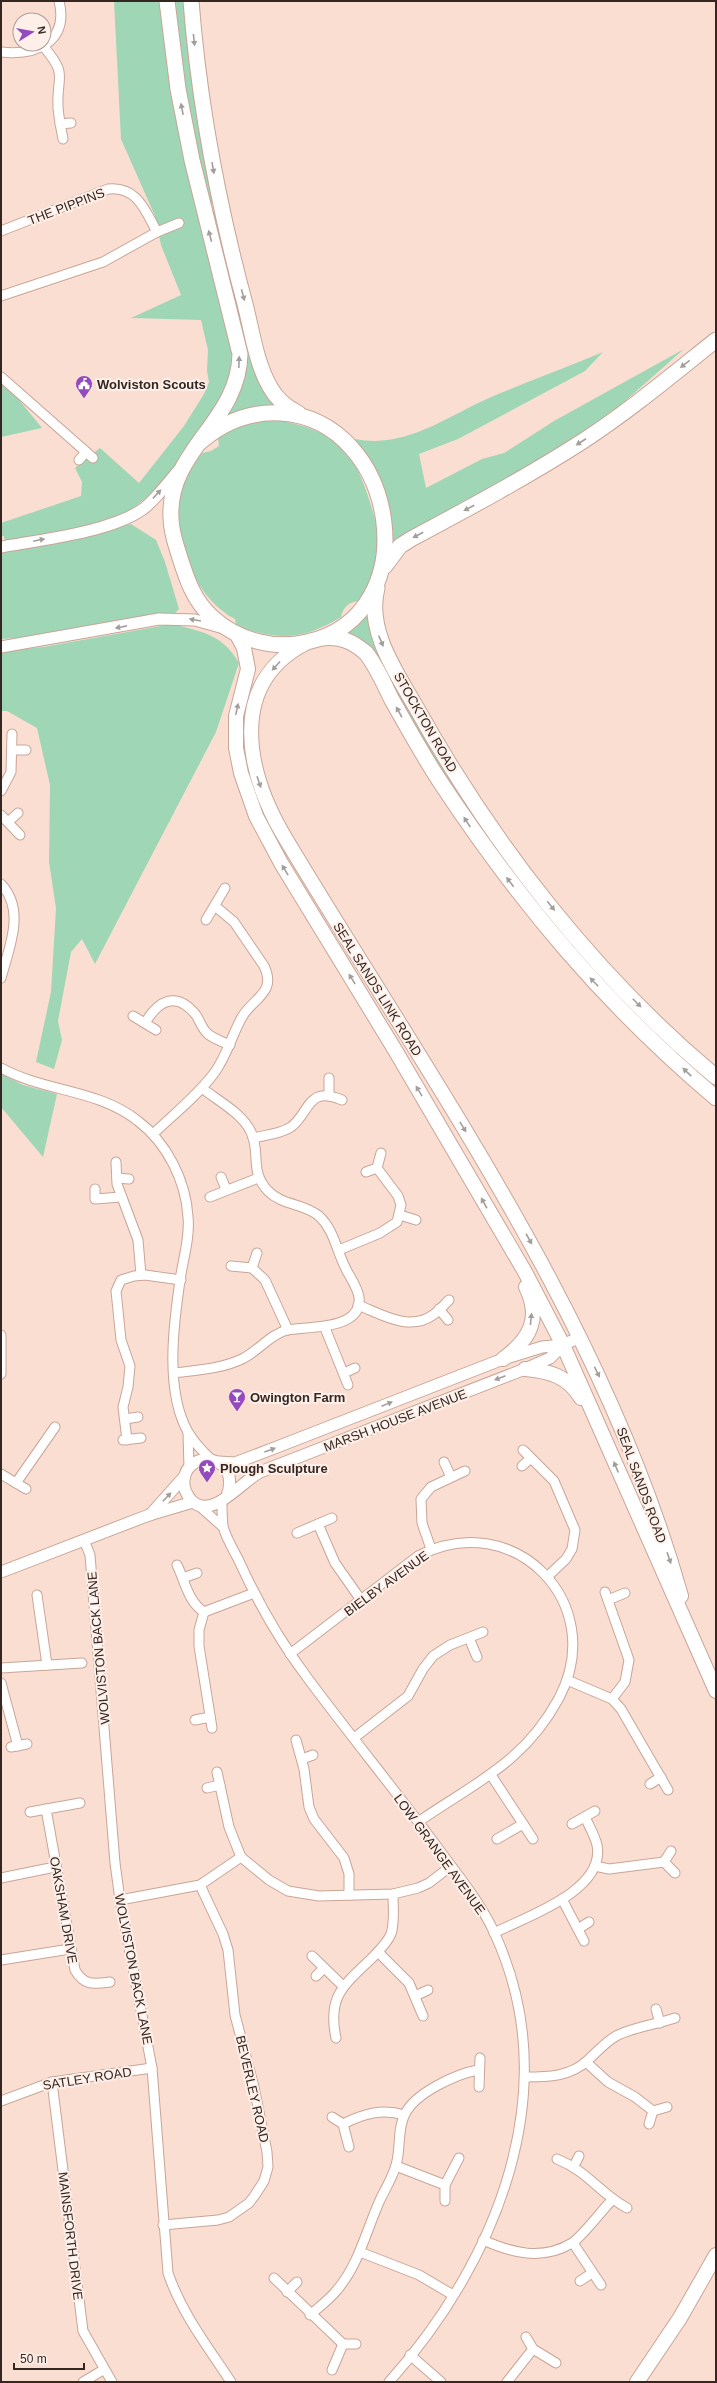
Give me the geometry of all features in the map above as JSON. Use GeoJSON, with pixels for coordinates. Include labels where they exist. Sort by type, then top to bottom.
{"type":"FeatureCollection","features":[{"type":"Feature","properties":{"kind":"highway"},"geometry":{"type":"LineString","coordinates":[[168,1],[178,88],[192,160],[240,354],[240,367],[234,389],[197,446]]}},
{"type":"Feature","properties":{"kind":"highway"},"geometry":{"type":"LineString","coordinates":[[190,1],[199,87],[220,204],[265,377],[273,392],[286,407],[309,419]]}},
{"type":"Feature","properties":{"kind":"highway"},"geometry":{"type":"LineString","coordinates":[[313,641],[345,624],[356,614],[371,596],[381,575],[400,546],[498,492],[583,441],[617,417],[716,340]]}},
{"type":"Feature","properties":{"kind":"highway"},"geometry":{"type":"LineString","coordinates":[[197,446],[216,429],[236,419],[250,415],[271,412],[286,413],[309,419]]}},
{"type":"Feature","properties":{"kind":"highway","name":"STOCKTON ROAD"},"geometry":{"type":"LineString","coordinates":[[309,419],[334,432],[352,447],[372,481],[386,528],[386,542],[381,575],[376,591],[375,613],[378,634],[435,742],[509,853],[586,949],[662,1028],[716,1077]]}},
{"type":"Feature","properties":{"kind":"highway","name":"STOCKTON ROAD"},"geometry":{"type":"LineString","coordinates":[[197,446],[183,466],[173,492],[171,507],[172,531],[194,596],[210,615],[233,632],[270,644],[340,638],[359,647],[369,656],[433,771],[493,858],[575,962],[646,1035],[716,1098]]}},
{"type":"Feature","properties":{"kind":"highway"},"geometry":{"type":"LineString","coordinates":[[493,858],[509,853]]}},
{"type":"Feature","properties":{"kind":"main road","name":"SEAL SANDS LINK ROAD"},"geometry":{"type":"LineString","coordinates":[[233,632],[244,648],[248,669],[236,716],[236,748],[241,773],[256,816],[281,863],[461,1160],[503,1237],[526,1272],[563,1345]]}},
{"type":"Feature","properties":{"kind":"main road","name":"SEAL SANDS LINK ROAD"},"geometry":{"type":"LineString","coordinates":[[313,641],[289,652],[278,664],[258,694],[253,709],[251,744],[259,783],[284,836],[518,1218],[580,1337]]}},
{"type":"Feature","properties":{"kind":"main road"},"geometry":{"type":"LineString","coordinates":[[503,1237],[530,1299],[532,1322],[520,1347],[503,1359]]}},
{"type":"Feature","properties":{"kind":"main road","name":"SEAL SANDS ROAD"},"geometry":{"type":"LineString","coordinates":[[580,1337],[631,1451],[678,1586],[692,1636]]}},
{"type":"Feature","properties":{"kind":"main road","name":"SEAL SANDS ROAD"},"geometry":{"type":"LineString","coordinates":[[563,1345],[716,1691]]}},
{"type":"Feature","properties":{"kind":"main road"},"geometry":{"type":"LineString","coordinates":[[525,1369],[544,1370],[556,1374],[568,1382],[595,1417]]}},
{"type":"Feature","properties":{"kind":"main road"},"geometry":{"type":"LineString","coordinates":[[637,2382],[680,2318],[716,2255]]}},
{"type":"Feature","properties":{"kind":"street"},"geometry":{"type":"LineString","coordinates":[[52,38],[60,24],[61,16],[59,1]]}},
{"type":"Feature","properties":{"kind":"street"},"geometry":{"type":"LineString","coordinates":[[1,52],[22,52]]}},
{"type":"Feature","properties":{"kind":"street"},"geometry":{"type":"LineString","coordinates":[[48,52],[58,67],[61,80],[58,108],[63,139]]}},
{"type":"Feature","properties":{"kind":"street"},"geometry":{"type":"LineString","coordinates":[[60,124],[71,122]]}},
{"type":"Feature","properties":{"kind":"street","name":"THE PIPPINS"},"geometry":{"type":"LineString","coordinates":[[1,230],[108,189],[118,188],[137,196],[157,232]]}},
{"type":"Feature","properties":{"kind":"street"},"geometry":{"type":"LineString","coordinates":[[1,296],[103,262],[157,232],[179,223]]}},
{"type":"Feature","properties":{"kind":"street"},"geometry":{"type":"LineString","coordinates":[[1,377],[90,455],[79,460]]}},
{"type":"Feature","properties":{"kind":"street"},"geometry":{"type":"LineString","coordinates":[[1,547],[71,533],[128,517],[148,504],[183,466]]}},
{"type":"Feature","properties":{"kind":"street"},"geometry":{"type":"LineString","coordinates":[[1,647],[159,619],[195,620],[233,632]]}},
{"type":"Feature","properties":{"kind":"street"},"geometry":{"type":"LineString","coordinates":[[1,791],[11,772],[12,734]]}},
{"type":"Feature","properties":{"kind":"street"},"geometry":{"type":"LineString","coordinates":[[12,750],[26,750]]}},
{"type":"Feature","properties":{"kind":"street"},"geometry":{"type":"LineString","coordinates":[[8,822],[18,813]]}},
{"type":"Feature","properties":{"kind":"street"},"geometry":{"type":"LineString","coordinates":[[1,815],[20,835]]}},
{"type":"Feature","properties":{"kind":"street"},"geometry":{"type":"LineString","coordinates":[[1,884],[10,898],[15,921],[14,933],[3,961],[1,978]]}},
{"type":"Feature","properties":{"kind":"street"},"geometry":{"type":"LineString","coordinates":[[206,920],[225,888]]}},
{"type":"Feature","properties":{"kind":"street"},"geometry":{"type":"LineString","coordinates":[[153,1134],[202,1088],[216,1071],[247,1010],[266,990],[267,973],[234,922],[215,906]]}},
{"type":"Feature","properties":{"kind":"street"},"geometry":{"type":"LineString","coordinates":[[145,1023],[157,1006],[168,1001],[181,1002],[191,1010],[209,1035],[230,1045]]}},
{"type":"Feature","properties":{"kind":"street"},"geometry":{"type":"LineString","coordinates":[[133,1016],[156,1030]]}},
{"type":"Feature","properties":{"kind":"street"},"geometry":{"type":"LineString","coordinates":[[1,1068],[28,1080],[100,1098],[111,1103],[134,1118],[153,1134],[172,1161],[187,1202],[187,1237],[174,1331],[174,1373],[181,1416],[188,1433],[215,1461],[227,1470],[230,1477],[231,1485],[225,1499]]}},
{"type":"Feature","properties":{"kind":"street"},"geometry":{"type":"LineString","coordinates":[[329,1078],[329,1096]]}},
{"type":"Feature","properties":{"kind":"street"},"geometry":{"type":"LineString","coordinates":[[174,1373],[220,1368],[233,1363],[288,1330],[325,1328],[345,1320],[353,1313],[358,1305],[359,1296],[330,1229],[320,1217],[305,1208],[290,1205],[276,1198],[258,1178],[255,1168],[253,1138],[242,1119],[202,1088]]}},
{"type":"Feature","properties":{"kind":"street"},"geometry":{"type":"LineString","coordinates":[[253,1138],[285,1130],[292,1126],[310,1102],[329,1096],[342,1100]]}},
{"type":"Feature","properties":{"kind":"street"},"geometry":{"type":"LineString","coordinates":[[377,1168],[381,1153]]}},
{"type":"Feature","properties":{"kind":"street"},"geometry":{"type":"LineString","coordinates":[[116,1162],[116,1178],[121,1197],[138,1240],[141,1275]]}},
{"type":"Feature","properties":{"kind":"street"},"geometry":{"type":"LineString","coordinates":[[339,1250],[380,1233],[397,1222],[400,1215],[401,1205],[398,1196],[377,1168]]}},
{"type":"Feature","properties":{"kind":"street"},"geometry":{"type":"LineString","coordinates":[[366,1172],[377,1168]]}},
{"type":"Feature","properties":{"kind":"street"},"geometry":{"type":"LineString","coordinates":[[116,1178],[129,1178]]}},
{"type":"Feature","properties":{"kind":"street"},"geometry":{"type":"LineString","coordinates":[[222,1178],[226,1189]]}},
{"type":"Feature","properties":{"kind":"street"},"geometry":{"type":"LineString","coordinates":[[210,1197],[226,1189],[258,1178]]}},
{"type":"Feature","properties":{"kind":"street"},"geometry":{"type":"LineString","coordinates":[[95,1189],[96,1199],[121,1197]]}},
{"type":"Feature","properties":{"kind":"street"},"geometry":{"type":"LineString","coordinates":[[400,1215],[416,1220]]}},
{"type":"Feature","properties":{"kind":"street"},"geometry":{"type":"LineString","coordinates":[[252,1268],[257,1253]]}},
{"type":"Feature","properties":{"kind":"street"},"geometry":{"type":"LineString","coordinates":[[231,1266],[252,1268],[270,1287],[288,1330]]}},
{"type":"Feature","properties":{"kind":"street"},"geometry":{"type":"LineString","coordinates":[[141,1438],[125,1440],[125,1419],[123,1408],[128,1387],[130,1366],[121,1340],[116,1291],[121,1280],[141,1275],[180,1280]]}},
{"type":"Feature","properties":{"kind":"street"},"geometry":{"type":"LineString","coordinates":[[358,1305],[402,1322],[421,1320],[433,1316],[449,1300]]}},
{"type":"Feature","properties":{"kind":"street"},"geometry":{"type":"LineString","coordinates":[[439,1310],[448,1320]]}},
{"type":"Feature","properties":{"kind":"street"},"geometry":{"type":"LineString","coordinates":[[325,1328],[348,1385]]}},
{"type":"Feature","properties":{"kind":"street"},"geometry":{"type":"LineString","coordinates":[[1,1335],[1,1374]]}},
{"type":"Feature","properties":{"kind":"street","name":"MARSH HOUSE AVENUE"},"geometry":{"type":"LineString","coordinates":[[1,1572],[149,1515],[195,1503],[209,1507],[225,1499],[249,1478],[260,1472],[525,1369],[550,1358],[563,1345],[580,1337]]}},
{"type":"Feature","properties":{"kind":"street","name":"MARSH HOUSE AVENUE"},"geometry":{"type":"LineString","coordinates":[[149,1515],[187,1472],[202,1460],[235,1463],[277,1448],[503,1359],[542,1346],[563,1345]]}},
{"type":"Feature","properties":{"kind":"street"},"geometry":{"type":"LineString","coordinates":[[344,1373],[355,1368]]}},
{"type":"Feature","properties":{"kind":"street"},"geometry":{"type":"LineString","coordinates":[[125,1419],[138,1417]]}},
{"type":"Feature","properties":{"kind":"street"},"geometry":{"type":"LineString","coordinates":[[16,1483],[55,1427]]}},
{"type":"Feature","properties":{"kind":"street"},"geometry":{"type":"LineString","coordinates":[[188,1433],[186,1494],[195,1503]]}},
{"type":"Feature","properties":{"kind":"street"},"geometry":{"type":"LineString","coordinates":[[523,1450],[554,1481],[575,1530],[572,1549],[566,1559],[547,1577]]}},
{"type":"Feature","properties":{"kind":"street"},"geometry":{"type":"LineString","coordinates":[[522,1466],[531,1458]]}},
{"type":"Feature","properties":{"kind":"street"},"geometry":{"type":"LineString","coordinates":[[444,1462],[451,1477]]}},
{"type":"Feature","properties":{"kind":"street"},"geometry":{"type":"LineString","coordinates":[[431,1549],[422,1523],[421,1499],[431,1487],[465,1471]]}},
{"type":"Feature","properties":{"kind":"street"},"geometry":{"type":"LineString","coordinates":[[1,1474],[26,1489]]}},
{"type":"Feature","properties":{"kind":"street","name":"LOW GRANGE AVENUE"},"geometry":{"type":"LineString","coordinates":[[223,1527],[225,1499]]}},
{"type":"Feature","properties":{"kind":"street","name":"LOW GRANGE AVENUE"},"geometry":{"type":"LineString","coordinates":[[195,1503],[223,1527],[254,1593],[273,1628],[290,1654],[418,1822],[482,1910],[494,1933],[512,1981],[522,2021],[525,2077],[523,2113],[514,2157],[507,2181],[483,2240],[453,2295],[389,2382]]}},
{"type":"Feature","properties":{"kind":"street"},"geometry":{"type":"LineString","coordinates":[[297,1533],[332,1518]]}},
{"type":"Feature","properties":{"kind":"street"},"geometry":{"type":"LineString","coordinates":[[318,1524],[335,1563],[360,1600]]}},
{"type":"Feature","properties":{"kind":"street","name":"WOLVISTON BACK LANE"},"geometry":{"type":"LineString","coordinates":[[84,1540],[90,1555],[120,1900],[152,2068],[163,2225],[168,2273],[175,2293],[185,2313],[231,2382]]}},
{"type":"Feature","properties":{"kind":"street","name":"BIELBY AVENUE"},"geometry":{"type":"LineString","coordinates":[[290,1654],[418,1556],[431,1549],[464,1541],[496,1545],[523,1556],[537,1566],[547,1577],[558,1593],[570,1625],[572,1641],[567,1680],[539,1730],[517,1755],[491,1775],[418,1822]]}},
{"type":"Feature","properties":{"kind":"street"},"geometry":{"type":"LineString","coordinates":[[177,1565],[196,1608],[204,1612],[254,1593]]}},
{"type":"Feature","properties":{"kind":"street"},"geometry":{"type":"LineString","coordinates":[[183,1578],[197,1573]]}},
{"type":"Feature","properties":{"kind":"street"},"geometry":{"type":"LineString","coordinates":[[612,1699],[625,1682],[629,1660],[606,1596],[625,1593]]}},
{"type":"Feature","properties":{"kind":"street"},"geometry":{"type":"LineString","coordinates":[[37,1595],[47,1665]]}},
{"type":"Feature","properties":{"kind":"street"},"geometry":{"type":"LineString","coordinates":[[204,1612],[199,1630],[199,1646],[212,1728]]}},
{"type":"Feature","properties":{"kind":"street"},"geometry":{"type":"LineString","coordinates":[[354,1738],[408,1696],[423,1669],[433,1656],[450,1646],[483,1632]]}},
{"type":"Feature","properties":{"kind":"street"},"geometry":{"type":"LineString","coordinates":[[469,1638],[477,1656]]}},
{"type":"Feature","properties":{"kind":"street"},"geometry":{"type":"LineString","coordinates":[[1,1668],[82,1663]]}},
{"type":"Feature","properties":{"kind":"street"},"geometry":{"type":"LineString","coordinates":[[567,1680],[612,1699],[630,1722],[668,1790]]}},
{"type":"Feature","properties":{"kind":"street"},"geometry":{"type":"LineString","coordinates":[[1,1683],[19,1746]]}},
{"type":"Feature","properties":{"kind":"street"},"geometry":{"type":"LineString","coordinates":[[195,1720],[210,1717]]}},
{"type":"Feature","properties":{"kind":"street"},"geometry":{"type":"LineString","coordinates":[[296,1740],[302,1759],[309,1807],[314,1819],[344,1858],[349,1874],[349,1895]]}},
{"type":"Feature","properties":{"kind":"street"},"geometry":{"type":"LineString","coordinates":[[302,1759],[313,1755]]}},
{"type":"Feature","properties":{"kind":"street"},"geometry":{"type":"LineString","coordinates":[[217,1772],[229,1827],[241,1857],[269,1880],[288,1891],[319,1896],[393,1894],[418,1888],[429,1883],[451,1866]]}},
{"type":"Feature","properties":{"kind":"street"},"geometry":{"type":"LineString","coordinates":[[491,1775],[533,1839]]}},
{"type":"Feature","properties":{"kind":"street"},"geometry":{"type":"LineString","coordinates":[[650,1784],[661,1777]]}},
{"type":"Feature","properties":{"kind":"street"},"geometry":{"type":"LineString","coordinates":[[207,1788],[220,1785]]}},
{"type":"Feature","properties":{"kind":"street"},"geometry":{"type":"LineString","coordinates":[[30,1812],[80,1804]]}},
{"type":"Feature","properties":{"kind":"street","name":"OAKSHAM DRIVE"},"geometry":{"type":"LineString","coordinates":[[46,1809],[75,1970],[80,1978],[91,1984],[110,1982]]}},
{"type":"Feature","properties":{"kind":"street"},"geometry":{"type":"LineString","coordinates":[[572,1824],[595,1811]]}},
{"type":"Feature","properties":{"kind":"street"},"geometry":{"type":"LineString","coordinates":[[494,1933],[562,1899],[581,1886],[596,1866],[597,1846],[585,1817]]}},
{"type":"Feature","properties":{"kind":"street"},"geometry":{"type":"LineString","coordinates":[[498,1839],[523,1824]]}},
{"type":"Feature","properties":{"kind":"street"},"geometry":{"type":"LineString","coordinates":[[664,1862],[671,1851]]}},
{"type":"Feature","properties":{"kind":"street"},"geometry":{"type":"LineString","coordinates":[[120,1900],[200,1885],[241,1857]]}},
{"type":"Feature","properties":{"kind":"street"},"geometry":{"type":"LineString","coordinates":[[596,1866],[609,1869],[664,1862]]}},
{"type":"Feature","properties":{"kind":"street"},"geometry":{"type":"LineString","coordinates":[[664,1862],[675,1873]]}},
{"type":"Feature","properties":{"kind":"street"},"geometry":{"type":"LineString","coordinates":[[1,1878],[56,1867]]}},
{"type":"Feature","properties":{"kind":"street","name":"BEVERLEY ROAD"},"geometry":{"type":"LineString","coordinates":[[163,2225],[218,2220],[229,2217],[249,2203],[264,2181],[268,2167],[268,2152],[254,2087],[235,2015],[228,1950],[223,1934],[200,1885]]}},
{"type":"Feature","properties":{"kind":"street"},"geometry":{"type":"LineString","coordinates":[[336,2038],[333,2023],[334,2002],[343,1986],[378,1952],[391,1934],[393,1922],[393,1894]]}},
{"type":"Feature","properties":{"kind":"street"},"geometry":{"type":"LineString","coordinates":[[562,1899],[584,1940]]}},
{"type":"Feature","properties":{"kind":"street"},"geometry":{"type":"LineString","coordinates":[[578,1929],[590,1922]]}},
{"type":"Feature","properties":{"kind":"street"},"geometry":{"type":"LineString","coordinates":[[1,1960],[70,1948]]}},
{"type":"Feature","properties":{"kind":"street"},"geometry":{"type":"LineString","coordinates":[[378,1952],[404,1976],[415,1996],[423,2016]]}},
{"type":"Feature","properties":{"kind":"street"},"geometry":{"type":"LineString","coordinates":[[312,1956],[343,1986]]}},
{"type":"Feature","properties":{"kind":"street"},"geometry":{"type":"LineString","coordinates":[[316,1976],[324,1968]]}},
{"type":"Feature","properties":{"kind":"street"},"geometry":{"type":"LineString","coordinates":[[415,1996],[428,1990]]}},
{"type":"Feature","properties":{"kind":"street"},"geometry":{"type":"LineString","coordinates":[[656,2009],[660,2023]]}},
{"type":"Feature","properties":{"kind":"street"},"geometry":{"type":"LineString","coordinates":[[525,2077],[551,2077],[570,2073],[586,2062],[606,2042],[619,2034],[675,2018]]}},
{"type":"Feature","properties":{"kind":"street"},"geometry":{"type":"LineString","coordinates":[[323,2024],[333,2023]]}},
{"type":"Feature","properties":{"kind":"street"},"geometry":{"type":"LineString","coordinates":[[479,2087],[478,2070],[480,2058]]}},
{"type":"Feature","properties":{"kind":"street"},"geometry":{"type":"LineString","coordinates":[[586,2062],[608,2082],[635,2097],[653,2111]]}},
{"type":"Feature","properties":{"kind":"street","name":"SATLEY ROAD"},"geometry":{"type":"LineString","coordinates":[[3,2100],[52,2082],[152,2068]]}},
{"type":"Feature","properties":{"kind":"street"},"geometry":{"type":"LineString","coordinates":[[310,2315],[337,2291],[360,2252],[379,2201],[396,2166],[404,2115],[417,2098],[455,2078],[478,2070]]}},
{"type":"Feature","properties":{"kind":"street","name":"MAINSFORTH DRIVE"},"geometry":{"type":"LineString","coordinates":[[52,2082],[83,2332],[103,2370],[112,2382]]}},
{"type":"Feature","properties":{"kind":"street"},"geometry":{"type":"LineString","coordinates":[[1,2089],[3,2100]]}},
{"type":"Feature","properties":{"kind":"street"},"geometry":{"type":"LineString","coordinates":[[653,2111],[667,2107]]}},
{"type":"Feature","properties":{"kind":"street"},"geometry":{"type":"LineString","coordinates":[[343,2124],[355,2118],[382,2111],[404,2115]]}},
{"type":"Feature","properties":{"kind":"street"},"geometry":{"type":"LineString","coordinates":[[649,2124],[653,2111]]}},
{"type":"Feature","properties":{"kind":"street"},"geometry":{"type":"LineString","coordinates":[[332,2117],[343,2124],[349,2147]]}},
{"type":"Feature","properties":{"kind":"street"},"geometry":{"type":"LineString","coordinates":[[574,2166],[579,2156]]}},
{"type":"Feature","properties":{"kind":"street"},"geometry":{"type":"LineString","coordinates":[[445,2201],[445,2186],[459,2158]]}},
{"type":"Feature","properties":{"kind":"street"},"geometry":{"type":"LineString","coordinates":[[558,2159],[574,2166],[612,2200],[627,2208]]}},
{"type":"Feature","properties":{"kind":"street"},"geometry":{"type":"LineString","coordinates":[[396,2166],[445,2186]]}},
{"type":"Feature","properties":{"kind":"street"},"geometry":{"type":"LineString","coordinates":[[483,2240],[503,2249],[532,2254],[545,2253],[573,2243],[612,2200]]}},
{"type":"Feature","properties":{"kind":"street"},"geometry":{"type":"LineString","coordinates":[[573,2243],[592,2273],[601,2284]]}},
{"type":"Feature","properties":{"kind":"street"},"geometry":{"type":"LineString","coordinates":[[360,2252],[419,2275],[453,2295]]}},
{"type":"Feature","properties":{"kind":"street"},"geometry":{"type":"LineString","coordinates":[[580,2281],[592,2273]]}},
{"type":"Feature","properties":{"kind":"street"},"geometry":{"type":"LineString","coordinates":[[274,2278],[310,2315],[342,2344],[356,2344]]}},
{"type":"Feature","properties":{"kind":"street"},"geometry":{"type":"LineString","coordinates":[[287,2292],[297,2282]]}},
{"type":"Feature","properties":{"kind":"street"},"geometry":{"type":"LineString","coordinates":[[526,2337],[533,2349],[556,2363]]}},
{"type":"Feature","properties":{"kind":"street"},"geometry":{"type":"LineString","coordinates":[[332,2370],[342,2344]]}},
{"type":"Feature","properties":{"kind":"street"},"geometry":{"type":"LineString","coordinates":[[507,2382],[533,2349]]}},
{"type":"Feature","properties":{"kind":"street"},"geometry":{"type":"LineString","coordinates":[[410,2355],[441,2382]]}},
{"type":"Feature","properties":{"kind":"street"},"geometry":{"type":"LineString","coordinates":[[83,2382],[103,2370]]}},
{"type":"Feature","properties":{"kind":"green space"},"geometry":{"type":"Polygon","coordinates":[[[114,1],[160,1],[189,182],[231,347],[233,368],[228,384],[218,405],[188,450],[170,473],[152,492],[135,506],[121,515],[93,525],[5,542],[4,536],[1,536],[1,523],[81,496],[82,482],[75,468],[100,448],[139,483],[184,426],[204,394],[209,382],[207,371],[208,350],[201,320],[131,318],[181,295],[161,245],[155,216],[121,139],[114,1]]]}},
{"type":"Feature","properties":{"kind":"green space"},"geometry":{"type":"Polygon","coordinates":[[[174,1],[185,1],[213,203],[208,205],[184,86],[174,1]]]}},
{"type":"Feature","properties":{"kind":"green space"},"geometry":{"type":"Polygon","coordinates":[[[215,211],[257,373],[264,392],[275,405],[224,418],[237,398],[244,375],[210,212],[215,211]]]}},
{"type":"Feature","properties":{"kind":"green space"},"geometry":{"type":"Polygon","coordinates":[[[684,349],[606,418],[498,485],[395,544],[392,543],[389,515],[381,488],[370,463],[355,439],[373,441],[408,435],[441,422],[517,386],[603,352],[585,371],[458,439],[419,454],[426,488],[482,459],[504,453],[554,421],[684,349]]]}},
{"type":"Feature","properties":{"kind":"green space"},"geometry":{"type":"Polygon","coordinates":[[[1,378],[42,428],[1,437],[1,378]]]}},
{"type":"Feature","properties":{"kind":"green space"},"geometry":{"type":"Polygon","coordinates":[[[270,419],[300,425],[319,432],[337,443],[351,457],[363,481],[373,511],[379,547],[375,568],[370,582],[359,601],[347,606],[343,610],[341,617],[327,625],[302,634],[290,636],[265,634],[236,626],[235,619],[220,609],[206,595],[195,578],[181,541],[178,521],[178,502],[182,484],[193,464],[202,453],[211,451],[219,446],[218,438],[236,427],[270,419]]]}},
{"type":"Feature","properties":{"kind":"green space"},"geometry":{"type":"Polygon","coordinates":[[[131,524],[156,540],[165,562],[179,609],[174,614],[59,635],[1,639],[1,553],[81,537],[131,524]]]}},
{"type":"Feature","properties":{"kind":"green space"},"geometry":{"type":"Polygon","coordinates":[[[369,611],[501,851],[496,854],[428,751],[361,641],[347,632],[369,611]]]}},
{"type":"Feature","properties":{"kind":"green space"},"geometry":{"type":"Polygon","coordinates":[[[172,624],[202,632],[219,640],[233,653],[239,663],[216,732],[95,964],[82,939],[71,952],[58,1021],[62,1040],[54,1069],[36,1062],[51,992],[56,908],[49,862],[50,785],[37,728],[7,711],[1,711],[1,651],[43,647],[172,624]]]}},
{"type":"Feature","properties":{"kind":"green space"},"geometry":{"type":"Polygon","coordinates":[[[1,1074],[23,1085],[57,1094],[43,1157],[1,1107],[1,1074]]]}},
{"type":"Feature","properties":{"kind":"place","name":"Wolviston Scouts"},"geometry":{"type":"Point","coordinates":[84,399]}},
{"type":"Feature","properties":{"kind":"place","name":"Owington Farm"},"geometry":{"type":"Point","coordinates":[237,1412]}},
{"type":"Feature","properties":{"kind":"place","name":"Plough Sculpture"},"geometry":{"type":"Point","coordinates":[207,1483]}}]}
